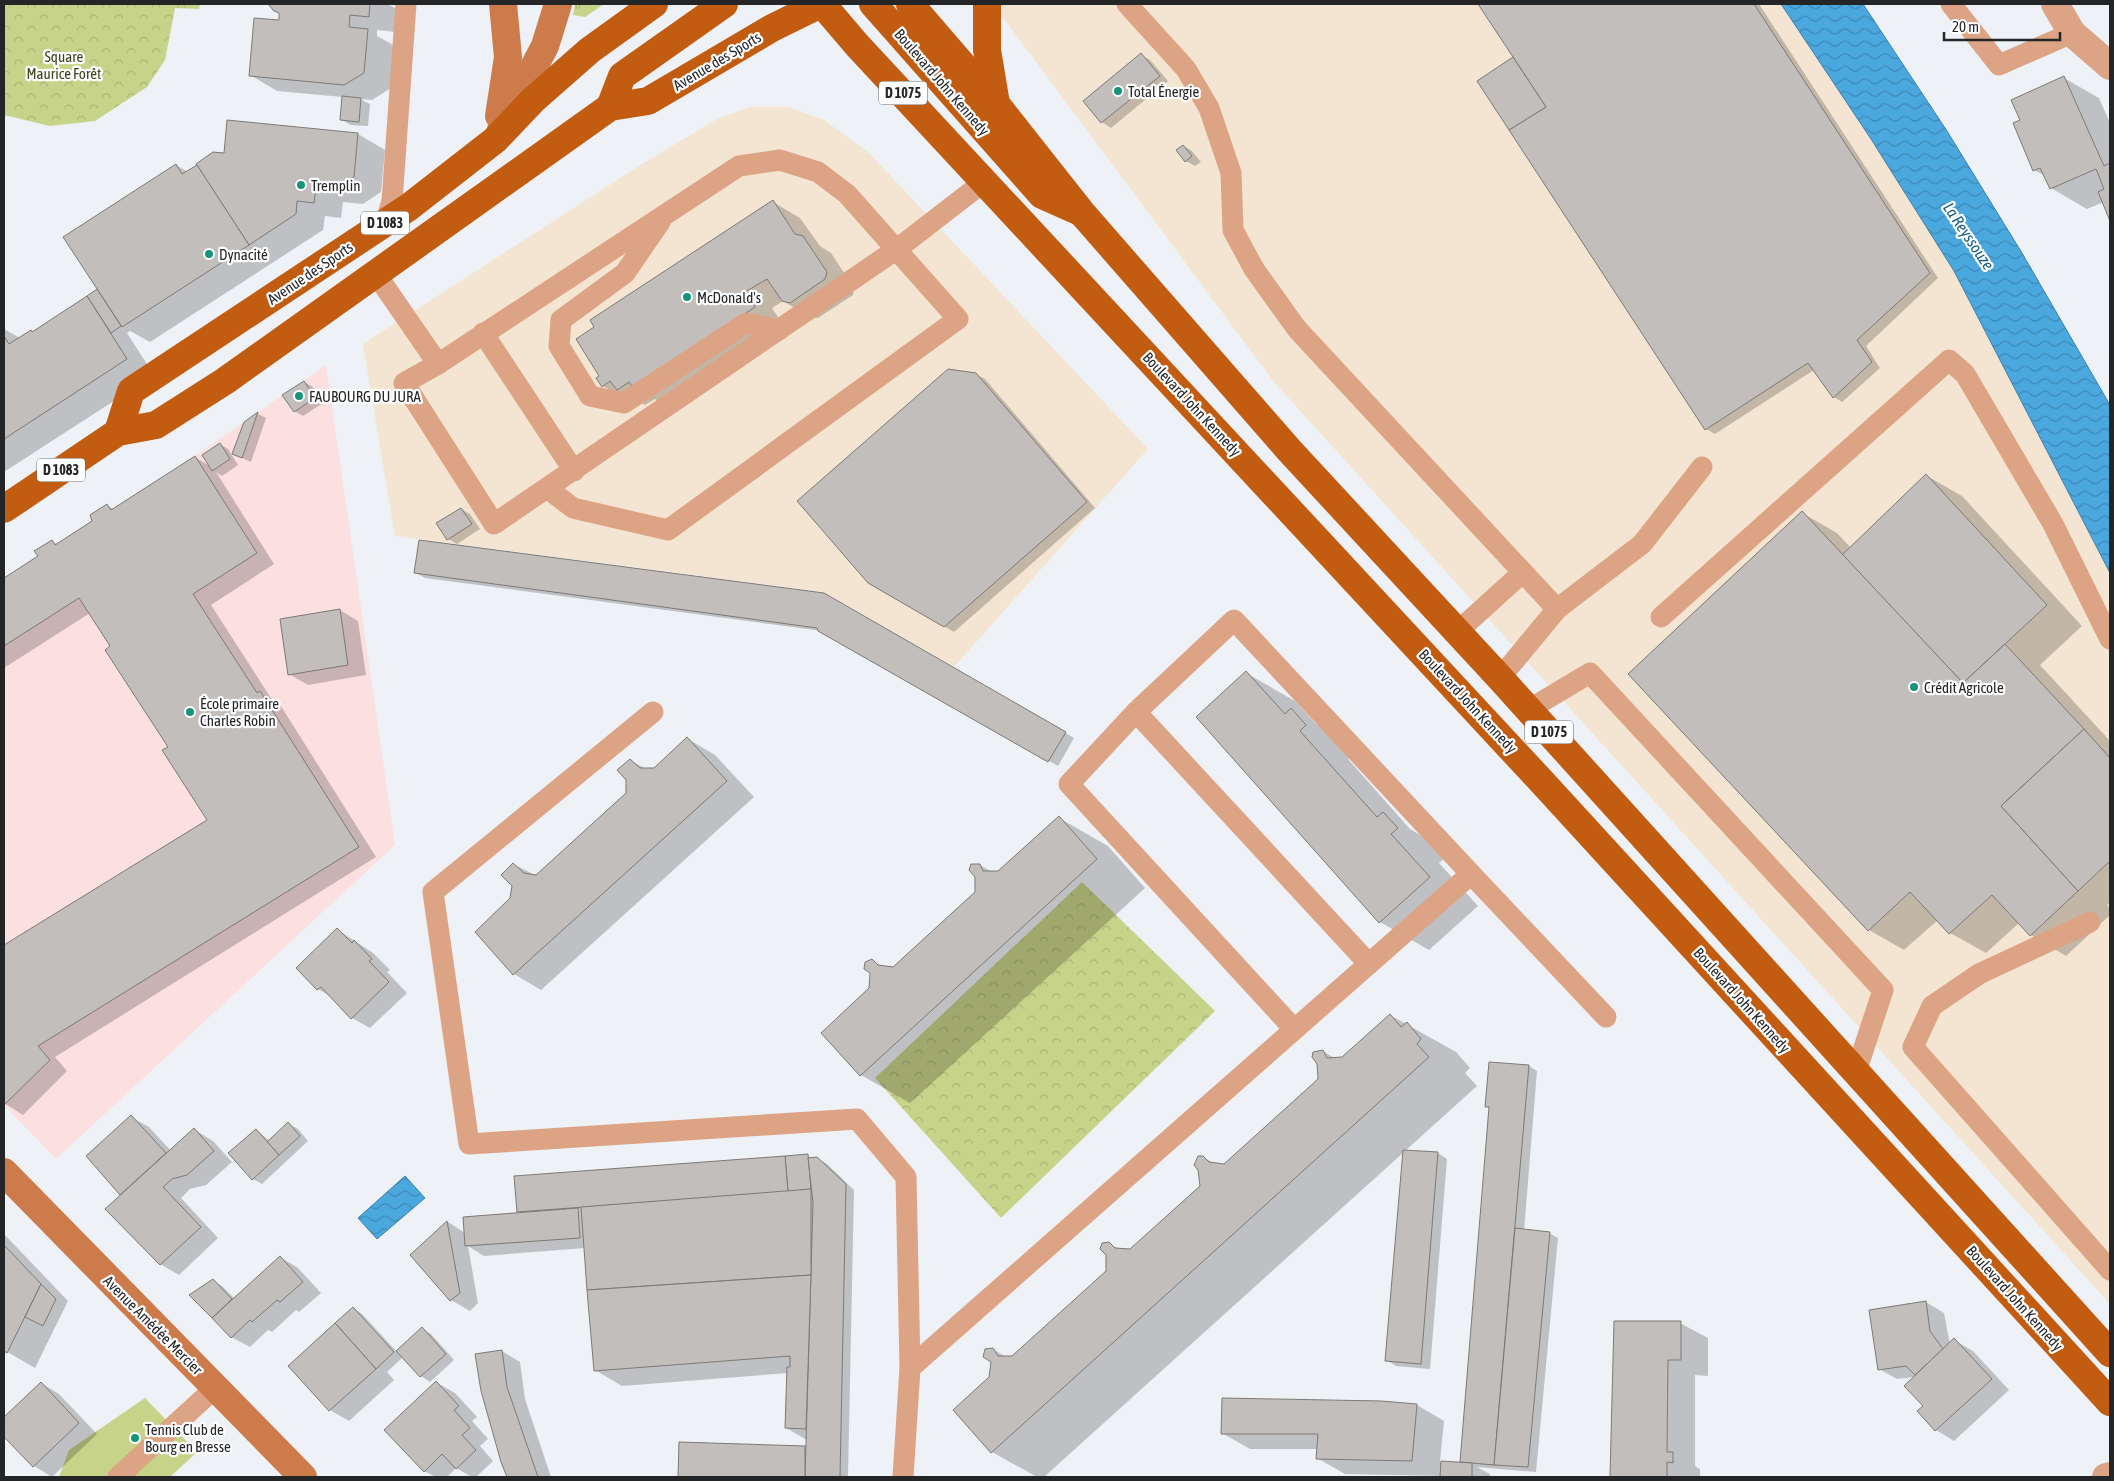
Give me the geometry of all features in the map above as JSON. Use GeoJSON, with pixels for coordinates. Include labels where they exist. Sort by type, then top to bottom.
{"type":"FeatureCollection","features":[{"type":"Feature","properties":{"kind":"main road"},"geometry":{"type":"LineString","coordinates":[[495,140],[508,57],[503,4]]}},
{"type":"Feature","properties":{"kind":"main road"},"geometry":{"type":"LineString","coordinates":[[495,140],[545,46],[558,4]]}},
{"type":"Feature","properties":{"kind":"main road","name":"Avenue des Sports"},"geometry":{"type":"LineString","coordinates":[[118,432],[131,391],[386,222],[495,140],[533,100],[590,50],[654,4]]}},
{"type":"Feature","properties":{"kind":"main road"},"geometry":{"type":"LineString","coordinates":[[610,107],[622,76],[724,4]]}},
{"type":"Feature","properties":{"kind":"main road","name":"Avenue des Sports"},"geometry":{"type":"LineString","coordinates":[[4,509],[118,432],[156,425],[225,381],[610,107],[648,102],[772,28],[821,4]]}},
{"type":"Feature","properties":{"kind":"main road","name":"Boulevard John Kennedy"},"geometry":{"type":"LineString","coordinates":[[821,4],[1543,783],[2110,1402]]}},
{"type":"Feature","properties":{"kind":"main road","name":"Boulevard John Kennedy"},"geometry":{"type":"LineString","coordinates":[[873,4],[1042,195],[1082,213]]}},
{"type":"Feature","properties":{"kind":"main road","name":"Boulevard John Kennedy"},"geometry":{"type":"LineString","coordinates":[[910,4],[996,104],[1082,213],[1289,450],[1500,678],[2110,1353]]}},
{"type":"Feature","properties":{"kind":"main road"},"geometry":{"type":"LineString","coordinates":[[987,4],[987,50],[996,104]]}},
{"type":"Feature","properties":{"kind":"main road","name":"Avenue Amédée Mercier"},"geometry":{"type":"LineString","coordinates":[[4,1172],[303,1477]]}},
{"type":"Feature","properties":{"kind":"street"},"geometry":{"type":"LineString","coordinates":[[2054,4],[2072,34],[2110,66]]}},
{"type":"Feature","properties":{"kind":"street"},"geometry":{"type":"LineString","coordinates":[[2106,1477],[2110,1476]]}},
{"type":"Feature","properties":{"kind":"lane"},"geometry":{"type":"LineString","coordinates":[[386,222],[392,201],[406,4]]}},
{"type":"Feature","properties":{"kind":"lane"},"geometry":{"type":"LineString","coordinates":[[1127,4],[1186,69],[1209,108],[1231,173],[1233,230],[1254,269],[1297,329],[1557,609]]}},
{"type":"Feature","properties":{"kind":"lane"},"geometry":{"type":"LineString","coordinates":[[1951,4],[1999,65],[2072,34]]}},
{"type":"Feature","properties":{"kind":"lane"},"geometry":{"type":"LineString","coordinates":[[547,488],[573,508],[668,530],[958,319],[896,250],[847,194],[818,172],[780,160],[739,166],[482,333],[438,364],[404,383],[494,524],[896,250],[985,181]]}},
{"type":"Feature","properties":{"kind":"lane"},"geometry":{"type":"LineString","coordinates":[[666,214],[625,273],[561,320],[559,346],[590,396],[624,403],[746,324],[779,330]]}},
{"type":"Feature","properties":{"kind":"lane"},"geometry":{"type":"LineString","coordinates":[[376,274],[438,364]]}},
{"type":"Feature","properties":{"kind":"lane"},"geometry":{"type":"LineString","coordinates":[[482,333],[574,471]]}},
{"type":"Feature","properties":{"kind":"lane"},"geometry":{"type":"LineString","coordinates":[[1660,617],[1949,360],[1965,374],[2048,516],[2110,640]]}},
{"type":"Feature","properties":{"kind":"lane"},"geometry":{"type":"LineString","coordinates":[[1500,678],[1557,609],[1642,544],[1702,467]]}},
{"type":"Feature","properties":{"kind":"lane"},"geometry":{"type":"LineString","coordinates":[[1457,632],[1522,573]]}},
{"type":"Feature","properties":{"kind":"lane"},"geometry":{"type":"LineString","coordinates":[[1294,1029],[1069,784],[1136,712],[1234,620],[1606,1017]]}},
{"type":"Feature","properties":{"kind":"lane"},"geometry":{"type":"LineString","coordinates":[[1528,710],[1590,673],[1883,990],[1856,1072]]}},
{"type":"Feature","properties":{"kind":"lane"},"geometry":{"type":"LineString","coordinates":[[652,712],[433,892],[469,1144],[857,1118],[906,1177],[910,1368],[903,1477]]}},
{"type":"Feature","properties":{"kind":"lane"},"geometry":{"type":"LineString","coordinates":[[1136,712],[1369,964]]}},
{"type":"Feature","properties":{"kind":"lane"},"geometry":{"type":"LineString","coordinates":[[910,1368],[1471,874]]}},
{"type":"Feature","properties":{"kind":"lane"},"geometry":{"type":"LineString","coordinates":[[2090,922],[1979,974],[1932,1006],[1913,1047],[2110,1270]]}},
{"type":"Feature","properties":{"kind":"lane"},"geometry":{"type":"LineString","coordinates":[[118,1477],[215,1388]]}},
{"type":"Feature","properties":{"kind":"shaded area"},"geometry":{"type":"Polygon","coordinates":[[[993,4],[1781,4],[1871,139],[1954,271],[2110,573],[2110,1304],[1274,382],[993,4]]]}},
{"type":"Feature","properties":{"kind":"shaded area"},"geometry":{"type":"Polygon","coordinates":[[[750,107],[788,107],[824,120],[869,153],[1148,449],[954,667],[824,592],[395,536],[363,344],[639,166],[717,119],[750,107]]]}},
{"type":"Feature","properties":{"kind":"shaded area","name":"École primaire Charles Robin"},"geometry":{"type":"Polygon","coordinates":[[[326,365],[395,845],[56,1159],[4,1105],[4,578],[38,557],[34,551],[52,540],[56,544],[92,521],[90,515],[107,504],[111,510],[195,456],[326,365]]]}},
{"type":"Feature","properties":{"kind":"green space","name":"Square Maurice Forêt"},"geometry":{"type":"Polygon","coordinates":[[[4,4],[200,4],[199,9],[175,8],[165,60],[147,87],[95,121],[50,126],[4,115],[4,4]]]}},
{"type":"Feature","properties":{"kind":"green space"},"geometry":{"type":"Polygon","coordinates":[[[575,4],[604,4],[585,17],[573,15],[575,4]]]}},
{"type":"Feature","properties":{"kind":"green space"},"geometry":{"type":"Polygon","coordinates":[[[1082,882],[1215,1011],[1001,1218],[875,1078],[1082,882]]]}},
{"type":"Feature","properties":{"kind":"green space","name":"Tennis Club de Bourg en Bresse"},"geometry":{"type":"Polygon","coordinates":[[[145,1398],[197,1452],[170,1477],[59,1477],[69,1450],[145,1398]]]}},
{"type":"Feature","properties":{"kind":"water","name":"La Reyssouze"},"geometry":{"type":"Polygon","coordinates":[[[1781,4],[1863,4],[1947,131],[2022,253],[2110,405],[2110,573],[1954,271],[1871,139],[1781,4]]]}},
{"type":"Feature","properties":{"kind":"water"},"geometry":{"type":"Polygon","coordinates":[[[405,1176],[425,1198],[377,1239],[358,1218],[405,1176]]]}},
{"type":"Feature","properties":{"kind":"building"},"geometry":{"type":"Polygon","coordinates":[[[268,4],[370,4],[369,17],[350,15],[349,27],[368,29],[364,73],[344,85],[249,76],[254,18],[279,20],[279,13],[274,11],[268,4]]]}},
{"type":"Feature","properties":{"kind":"building"},"geometry":{"type":"Polygon","coordinates":[[[1478,4],[1754,4],[1930,273],[1857,340],[1872,362],[1833,398],[1808,363],[1705,430],[1509,130],[1546,107],[1478,4]]]}},
{"type":"Feature","properties":{"kind":"building","name":"Total Énergie"},"geometry":{"type":"Polygon","coordinates":[[[1141,53],[1160,76],[1101,123],[1083,101],[1141,53]]]}},
{"type":"Feature","properties":{"kind":"building"},"geometry":{"type":"Polygon","coordinates":[[[1513,57],[1546,107],[1509,130],[1477,81],[1513,57]]]}},
{"type":"Feature","properties":{"kind":"building"},"geometry":{"type":"Polygon","coordinates":[[[2064,76],[2104,166],[2110,163],[2110,221],[2098,192],[2104,189],[2096,169],[2050,189],[2040,168],[2033,171],[2013,123],[2020,120],[2011,100],[2064,76]]]}},
{"type":"Feature","properties":{"kind":"building"},"geometry":{"type":"Polygon","coordinates":[[[342,96],[361,98],[359,122],[340,120],[342,96]]]}},
{"type":"Feature","properties":{"kind":"building"},"geometry":{"type":"Polygon","coordinates":[[[227,120],[358,133],[354,177],[335,189],[316,187],[314,203],[297,201],[296,214],[249,245],[196,164],[213,152],[224,153],[227,120]]]}},
{"type":"Feature","properties":{"kind":"building"},"geometry":{"type":"Polygon","coordinates":[[[1183,145],[1192,156],[1185,162],[1176,150],[1183,145]]]}},
{"type":"Feature","properties":{"kind":"building"},"geometry":{"type":"Polygon","coordinates":[[[176,164],[182,174],[197,165],[249,245],[122,327],[63,237],[176,164]]]}},
{"type":"Feature","properties":{"kind":"building","name":"McDonald's"},"geometry":{"type":"Polygon","coordinates":[[[773,200],[795,234],[803,236],[827,272],[825,279],[790,303],[782,301],[767,279],[745,292],[755,307],[633,388],[629,382],[617,390],[610,381],[602,387],[596,378],[599,376],[576,339],[594,327],[590,320],[773,200]]]}},
{"type":"Feature","properties":{"kind":"building"},"geometry":{"type":"Polygon","coordinates":[[[97,289],[121,326],[111,333],[87,296],[97,289]]]}},
{"type":"Feature","properties":{"kind":"building"},"geometry":{"type":"Polygon","coordinates":[[[87,296],[127,359],[4,439],[4,336],[9,344],[31,330],[32,332],[87,296]]]}},
{"type":"Feature","properties":{"kind":"building"},"geometry":{"type":"Polygon","coordinates":[[[948,369],[976,373],[1087,502],[944,627],[868,583],[797,501],[948,369]]]}},
{"type":"Feature","properties":{"kind":"building","name":"FAUBOURG DU JURA"},"geometry":{"type":"Polygon","coordinates":[[[304,381],[315,398],[294,412],[282,395],[304,381]]]}},
{"type":"Feature","properties":{"kind":"building"},"geometry":{"type":"Polygon","coordinates":[[[258,412],[242,458],[232,454],[244,422],[258,412]]]}},
{"type":"Feature","properties":{"kind":"building"},"geometry":{"type":"Polygon","coordinates":[[[220,443],[230,459],[212,471],[202,455],[220,443]]]}},
{"type":"Feature","properties":{"kind":"building"},"geometry":{"type":"Polygon","coordinates":[[[195,456],[257,553],[193,594],[257,693],[260,691],[359,847],[38,1046],[50,1060],[4,1105],[4,945],[207,820],[162,750],[168,747],[105,650],[110,646],[79,598],[4,646],[4,578],[38,556],[34,551],[52,540],[55,545],[92,521],[90,515],[107,504],[111,510],[195,456]]]}},
{"type":"Feature","properties":{"kind":"building"},"geometry":{"type":"Polygon","coordinates":[[[1926,474],[2047,605],[1963,683],[1842,555],[1926,474]]]}},
{"type":"Feature","properties":{"kind":"building"},"geometry":{"type":"Polygon","coordinates":[[[461,508],[472,524],[447,540],[436,523],[461,508]]]}},
{"type":"Feature","properties":{"kind":"building"},"geometry":{"type":"Polygon","coordinates":[[[1802,511],[1963,683],[2005,644],[2084,729],[2001,806],[2078,891],[2030,936],[1992,895],[1949,934],[1910,892],[1868,931],[1628,674],[1802,511]]]}},
{"type":"Feature","properties":{"kind":"building"},"geometry":{"type":"Polygon","coordinates":[[[419,540],[824,593],[1066,732],[1048,762],[818,631],[817,628],[414,573],[419,540]]]}},
{"type":"Feature","properties":{"kind":"building"},"geometry":{"type":"Polygon","coordinates":[[[340,609],[348,665],[288,675],[280,619],[340,609]]]}},
{"type":"Feature","properties":{"kind":"building"},"geometry":{"type":"Polygon","coordinates":[[[1246,671],[1285,714],[1291,708],[1306,725],[1300,731],[1377,817],[1383,812],[1398,828],[1391,834],[1430,877],[1379,923],[1196,717],[1246,671]]]}},
{"type":"Feature","properties":{"kind":"building"},"geometry":{"type":"Polygon","coordinates":[[[2084,729],[2110,758],[2110,861],[2078,891],[2001,806],[2084,729]]]}},
{"type":"Feature","properties":{"kind":"building"},"geometry":{"type":"Polygon","coordinates":[[[687,737],[727,781],[513,975],[475,932],[510,898],[512,886],[501,875],[513,863],[524,873],[536,875],[626,793],[626,780],[617,770],[630,759],[640,768],[654,768],[687,737]]]}},
{"type":"Feature","properties":{"kind":"building"},"geometry":{"type":"Polygon","coordinates":[[[1059,816],[1097,859],[860,1076],[821,1033],[869,988],[870,973],[864,969],[865,962],[872,959],[878,965],[893,967],[975,892],[975,877],[969,870],[971,864],[980,864],[983,871],[998,871],[1059,816]]]}},
{"type":"Feature","properties":{"kind":"building"},"geometry":{"type":"Polygon","coordinates":[[[337,928],[352,943],[354,940],[372,959],[369,961],[389,982],[351,1019],[321,987],[317,990],[296,968],[337,928]]]}},
{"type":"Feature","properties":{"kind":"building"},"geometry":{"type":"Polygon","coordinates":[[[1390,1014],[1401,1027],[1407,1022],[1421,1039],[1417,1044],[1429,1057],[991,1453],[953,1410],[989,1377],[991,1362],[983,1357],[985,1349],[993,1348],[998,1356],[1012,1356],[1106,1271],[1106,1255],[1100,1249],[1102,1243],[1109,1242],[1115,1248],[1130,1249],[1200,1186],[1198,1170],[1194,1165],[1198,1156],[1203,1156],[1209,1162],[1224,1164],[1318,1079],[1317,1064],[1312,1057],[1313,1052],[1323,1050],[1327,1058],[1342,1057],[1390,1014]]]}},
{"type":"Feature","properties":{"kind":"building"},"geometry":{"type":"Polygon","coordinates":[[[1489,1062],[1529,1065],[1494,1465],[1460,1462],[1489,1107],[1485,1107],[1489,1062]]]}},
{"type":"Feature","properties":{"kind":"building"},"geometry":{"type":"Polygon","coordinates":[[[131,1115],[166,1153],[120,1195],[86,1156],[131,1115]]]}},
{"type":"Feature","properties":{"kind":"building"},"geometry":{"type":"Polygon","coordinates":[[[288,1122],[300,1136],[279,1155],[267,1142],[288,1122]]]}},
{"type":"Feature","properties":{"kind":"building"},"geometry":{"type":"Polygon","coordinates":[[[194,1128],[214,1151],[187,1175],[172,1179],[163,1187],[201,1227],[160,1265],[105,1209],[194,1128]]]}},
{"type":"Feature","properties":{"kind":"building"},"geometry":{"type":"Polygon","coordinates":[[[256,1129],[279,1155],[252,1180],[228,1153],[256,1129]]]}},
{"type":"Feature","properties":{"kind":"building"},"geometry":{"type":"Polygon","coordinates":[[[1403,1150],[1438,1152],[1421,1364],[1385,1361],[1403,1150]]]}},
{"type":"Feature","properties":{"kind":"building"},"geometry":{"type":"Polygon","coordinates":[[[808,1154],[811,1189],[788,1192],[785,1156],[808,1154]]]}},
{"type":"Feature","properties":{"kind":"building"},"geometry":{"type":"Polygon","coordinates":[[[785,1156],[788,1192],[517,1212],[514,1176],[785,1156]]]}},
{"type":"Feature","properties":{"kind":"building"},"geometry":{"type":"Polygon","coordinates":[[[817,1157],[846,1184],[840,1477],[805,1477],[813,1203],[808,1158],[817,1157]]]}},
{"type":"Feature","properties":{"kind":"building"},"geometry":{"type":"Polygon","coordinates":[[[811,1189],[811,1275],[587,1290],[581,1207],[811,1189]]]}},
{"type":"Feature","properties":{"kind":"building"},"geometry":{"type":"Polygon","coordinates":[[[578,1208],[580,1238],[465,1246],[463,1217],[578,1208]]]}},
{"type":"Feature","properties":{"kind":"building"},"geometry":{"type":"Polygon","coordinates":[[[447,1221],[460,1293],[450,1301],[410,1255],[447,1221]]]}},
{"type":"Feature","properties":{"kind":"building"},"geometry":{"type":"Polygon","coordinates":[[[1515,1228],[1550,1232],[1528,1467],[1494,1465],[1515,1228]]]}},
{"type":"Feature","properties":{"kind":"building"},"geometry":{"type":"Polygon","coordinates":[[[4,1245],[41,1284],[7,1353],[4,1351],[4,1245]]]}},
{"type":"Feature","properties":{"kind":"building"},"geometry":{"type":"Polygon","coordinates":[[[280,1256],[303,1282],[280,1302],[277,1300],[252,1322],[250,1320],[231,1338],[212,1318],[280,1256]]]}},
{"type":"Feature","properties":{"kind":"building"},"geometry":{"type":"Polygon","coordinates":[[[811,1275],[806,1429],[785,1428],[787,1367],[790,1367],[790,1356],[594,1371],[587,1290],[811,1275]]]}},
{"type":"Feature","properties":{"kind":"building"},"geometry":{"type":"Polygon","coordinates":[[[213,1279],[232,1299],[212,1318],[189,1295],[213,1279]]]}},
{"type":"Feature","properties":{"kind":"building"},"geometry":{"type":"Polygon","coordinates":[[[41,1284],[56,1299],[43,1326],[25,1317],[41,1284]]]}},
{"type":"Feature","properties":{"kind":"building"},"geometry":{"type":"Polygon","coordinates":[[[1926,1301],[1930,1331],[1943,1349],[1915,1375],[1906,1366],[1878,1370],[1869,1310],[1926,1301]]]}},
{"type":"Feature","properties":{"kind":"building"},"geometry":{"type":"Polygon","coordinates":[[[353,1307],[394,1352],[376,1369],[335,1323],[353,1307]]]}},
{"type":"Feature","properties":{"kind":"building"},"geometry":{"type":"Polygon","coordinates":[[[1614,1321],[1681,1321],[1681,1360],[1668,1360],[1667,1452],[1673,1452],[1673,1463],[1667,1462],[1667,1477],[1610,1477],[1614,1321]]]}},
{"type":"Feature","properties":{"kind":"building"},"geometry":{"type":"Polygon","coordinates":[[[335,1323],[376,1369],[329,1411],[288,1366],[335,1323]]]}},
{"type":"Feature","properties":{"kind":"building"},"geometry":{"type":"Polygon","coordinates":[[[422,1327],[446,1354],[420,1377],[396,1351],[422,1327]]]}},
{"type":"Feature","properties":{"kind":"building"},"geometry":{"type":"Polygon","coordinates":[[[1954,1338],[1992,1379],[1935,1431],[1917,1411],[1923,1406],[1904,1386],[1954,1338]]]}},
{"type":"Feature","properties":{"kind":"building"},"geometry":{"type":"Polygon","coordinates":[[[502,1350],[507,1387],[538,1477],[507,1477],[501,1462],[481,1391],[475,1354],[502,1350]]]}},
{"type":"Feature","properties":{"kind":"building"},"geometry":{"type":"Polygon","coordinates":[[[436,1381],[459,1406],[454,1410],[470,1428],[462,1435],[476,1450],[456,1469],[442,1454],[424,1472],[384,1430],[436,1381]]]}},
{"type":"Feature","properties":{"kind":"building"},"geometry":{"type":"Polygon","coordinates":[[[41,1382],[79,1423],[33,1467],[4,1437],[4,1417],[41,1382]]]}},
{"type":"Feature","properties":{"kind":"building"},"geometry":{"type":"Polygon","coordinates":[[[1222,1398],[1381,1401],[1417,1404],[1412,1461],[1316,1459],[1318,1434],[1221,1434],[1222,1398]]]}},
{"type":"Feature","properties":{"kind":"building"},"geometry":{"type":"Polygon","coordinates":[[[679,1442],[805,1446],[805,1477],[678,1477],[679,1442]]]}},
{"type":"Feature","properties":{"kind":"building"},"geometry":{"type":"Polygon","coordinates":[[[1441,1461],[1472,1463],[1472,1477],[1440,1477],[1441,1461]]]}},
{"type":"Feature","properties":{"kind":"place","name":"Total Énergie"},"geometry":{"type":"Point","coordinates":[1118,91]}},
{"type":"Feature","properties":{"kind":"place","name":"Tremplin"},"geometry":{"type":"Point","coordinates":[301,185]}},
{"type":"Feature","properties":{"kind":"place","name":"Dynacité"},"geometry":{"type":"Point","coordinates":[209,254]}},
{"type":"Feature","properties":{"kind":"place","name":"McDonald's"},"geometry":{"type":"Point","coordinates":[687,297]}},
{"type":"Feature","properties":{"kind":"place","name":"FAUBOURG DU JURA"},"geometry":{"type":"Point","coordinates":[299,396]}},
{"type":"Feature","properties":{"kind":"place","name":"Crédit Agricole"},"geometry":{"type":"Point","coordinates":[1914,687]}},
{"type":"Feature","properties":{"kind":"place","name":"École primaire Charles Robin"},"geometry":{"type":"Point","coordinates":[190,712]}},
{"type":"Feature","properties":{"kind":"place","name":"Tennis Club de Bourg en Bresse"},"geometry":{"type":"Point","coordinates":[135,1438]}}]}
